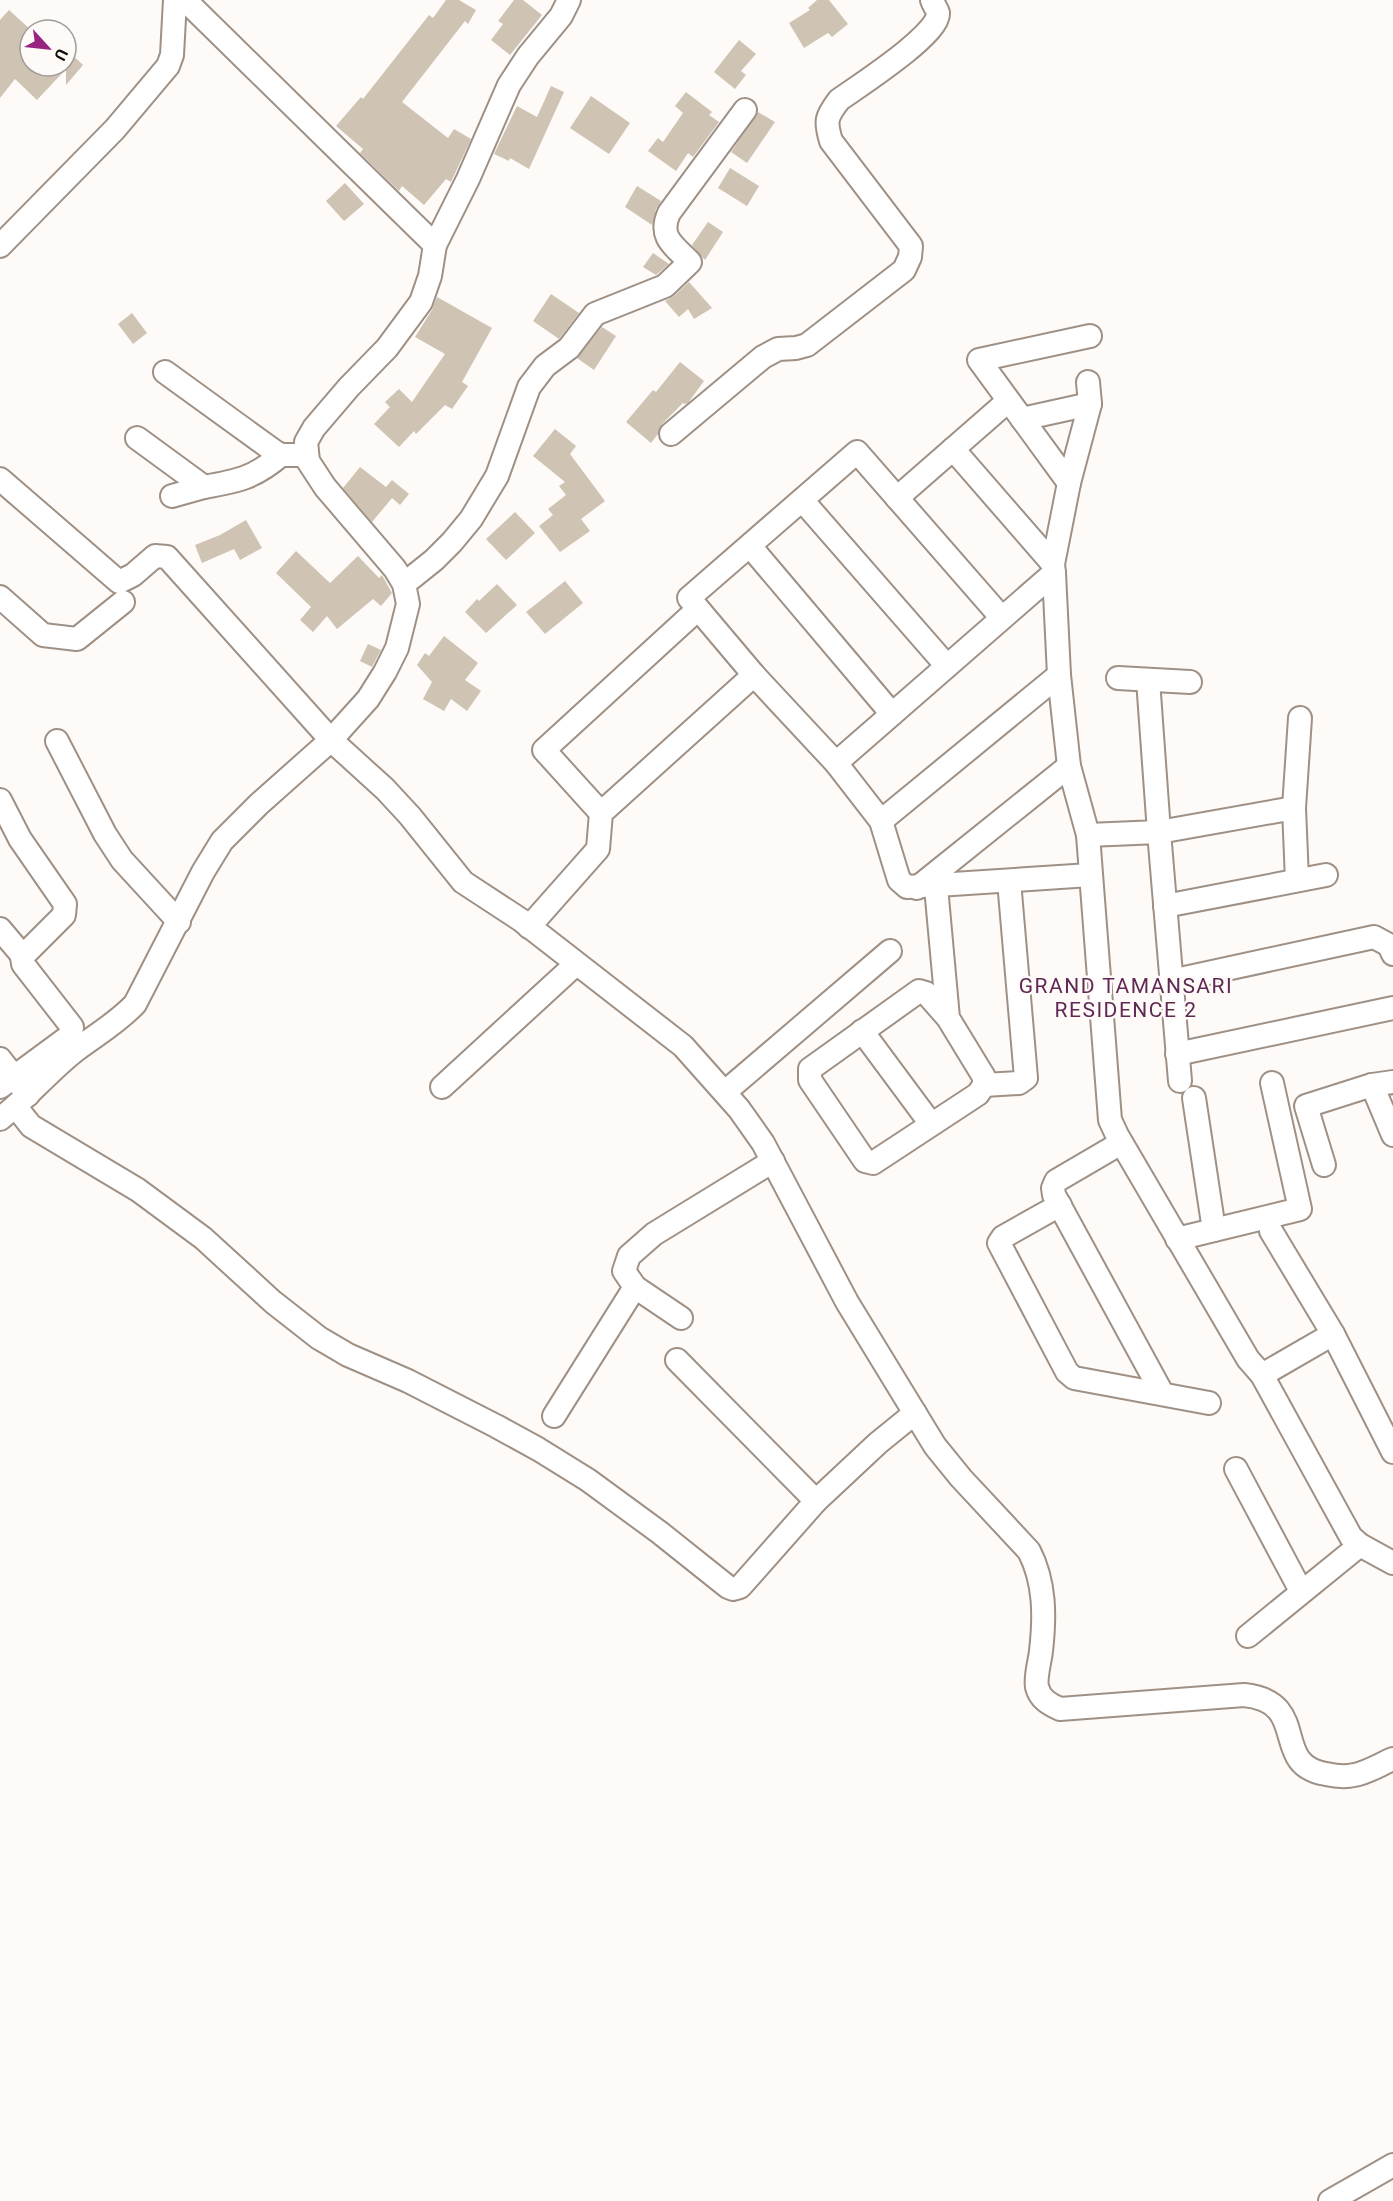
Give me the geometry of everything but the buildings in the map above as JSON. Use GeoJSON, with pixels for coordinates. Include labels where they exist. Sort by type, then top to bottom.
{"type":"FeatureCollection","features":[{"type":"Feature","properties":{"kind":"street"},"geometry":{"type":"LineString","coordinates":[[0,246],[115,129],[168,66],[172,55],[175,0]]}},
{"type":"Feature","properties":{"kind":"street"},"geometry":{"type":"LineString","coordinates":[[185,0],[435,245]]}},
{"type":"Feature","properties":{"kind":"street"},"geometry":{"type":"LineString","coordinates":[[15,1107],[75,1050],[124,1016],[135,1004],[203,872],[222,841],[331,740],[368,699],[385,672],[397,648],[408,604],[405,584],[395,569],[325,488],[308,461],[306,442],[314,428],[387,348],[421,302],[430,276],[435,245],[468,179],[509,85],[528,56],[561,16],[569,0]]}},
{"type":"Feature","properties":{"kind":"street"},"geometry":{"type":"LineString","coordinates":[[671,434],[763,357],[778,349],[807,345],[904,270],[910,257],[911,246],[831,141],[827,125],[829,114],[839,100],[923,39],[935,25],[938,13],[932,0]]}},
{"type":"Feature","properties":{"kind":"street"},"geometry":{"type":"LineString","coordinates":[[405,584],[434,560],[471,519],[497,476],[529,387],[545,366],[569,348],[595,314],[665,286],[690,262],[665,236],[664,224],[669,213],[745,110]]}},
{"type":"Feature","properties":{"kind":"street"},"geometry":{"type":"LineString","coordinates":[[1069,483],[979,360],[1090,336]]}},
{"type":"Feature","properties":{"kind":"street"},"geometry":{"type":"LineString","coordinates":[[165,372],[274,451],[281,455],[307,455]]}},
{"type":"Feature","properties":{"kind":"street"},"geometry":{"type":"LineString","coordinates":[[1022,419],[1089,393],[1053,569],[1059,675],[1069,766],[1088,835],[1110,1120],[1121,1143],[1248,1359],[1262,1375],[1351,1536],[1360,1545],[1393,1563]]}},
{"type":"Feature","properties":{"kind":"street"},"geometry":{"type":"LineString","coordinates":[[897,498],[1008,401]]}},
{"type":"Feature","properties":{"kind":"street"},"geometry":{"type":"LineString","coordinates":[[137,438],[204,487]]}},
{"type":"Feature","properties":{"kind":"street"},"geometry":{"type":"LineString","coordinates":[[953,449],[1053,569]]}},
{"type":"Feature","properties":{"kind":"street"},"geometry":{"type":"LineString","coordinates":[[1001,617],[857,452],[689,598],[754,675],[836,763],[881,821],[899,880],[907,887],[1090,874]]}},
{"type":"Feature","properties":{"kind":"street"},"geometry":{"type":"LineString","coordinates":[[172,496],[204,487],[241,481],[266,468],[281,455]]}},
{"type":"Feature","properties":{"kind":"street"},"geometry":{"type":"LineString","coordinates":[[0,478],[119,582],[133,575],[155,556],[167,557],[331,740],[385,789],[410,816],[463,882],[529,927],[683,1046],[725,1092],[749,1121],[773,1161],[847,1302],[935,1446],[961,1478],[1021,1540],[1036,1564],[1042,1584],[1044,1629],[1037,1686],[1042,1698],[1049,1704],[1060,1708],[1245,1695],[1262,1697],[1284,1715],[1299,1761],[1306,1769],[1335,1776],[1354,1775],[1393,1759]]}},
{"type":"Feature","properties":{"kind":"street"},"geometry":{"type":"LineString","coordinates":[[802,500],[946,665]]}},
{"type":"Feature","properties":{"kind":"street"},"geometry":{"type":"LineString","coordinates":[[750,546],[892,714]]}},
{"type":"Feature","properties":{"kind":"street"},"geometry":{"type":"LineString","coordinates":[[836,763],[1053,569]]}},
{"type":"Feature","properties":{"kind":"street"},"geometry":{"type":"LineString","coordinates":[[0,597],[43,635],[77,639],[123,602]]}},
{"type":"Feature","properties":{"kind":"street"},"geometry":{"type":"LineString","coordinates":[[602,813],[544,750],[698,609]]}},
{"type":"Feature","properties":{"kind":"street"},"geometry":{"type":"LineString","coordinates":[[529,927],[598,849],[602,813],[754,675]]}},
{"type":"Feature","properties":{"kind":"street"},"geometry":{"type":"LineString","coordinates":[[881,821],[1059,675]]}},
{"type":"Feature","properties":{"kind":"street"},"geometry":{"type":"LineString","coordinates":[[1118,678],[1190,682]]}},
{"type":"Feature","properties":{"kind":"street"},"geometry":{"type":"LineString","coordinates":[[1148,680],[1180,1081]]}},
{"type":"Feature","properties":{"kind":"street"},"geometry":{"type":"LineString","coordinates":[[1297,880],[1294,808],[1300,718]]}},
{"type":"Feature","properties":{"kind":"street"},"geometry":{"type":"LineString","coordinates":[[57,741],[105,834],[122,860],[179,922]]}},
{"type":"Feature","properties":{"kind":"street"},"geometry":{"type":"LineString","coordinates":[[926,887],[1069,766]]}},
{"type":"Feature","properties":{"kind":"street"},"geometry":{"type":"LineString","coordinates":[[0,800],[20,839],[65,904],[64,915],[22,955]]}},
{"type":"Feature","properties":{"kind":"street"},"geometry":{"type":"LineString","coordinates":[[1088,835],[1159,832],[1294,808]]}},
{"type":"Feature","properties":{"kind":"street"},"geometry":{"type":"LineString","coordinates":[[1165,906],[1326,875]]}},
{"type":"Feature","properties":{"kind":"street"},"geometry":{"type":"LineString","coordinates":[[984,1085],[1019,1083],[1026,1078],[1009,881]]}},
{"type":"Feature","properties":{"kind":"street"},"geometry":{"type":"LineString","coordinates":[[926,887],[948,1018]]}},
{"type":"Feature","properties":{"kind":"street"},"geometry":{"type":"LineString","coordinates":[[0,929],[22,955],[23,964],[71,1024],[72,1031],[71,1035],[7,1082]]}},
{"type":"Feature","properties":{"kind":"street"},"geometry":{"type":"LineString","coordinates":[[1171,981],[1374,937],[1389,945],[1393,954]]}},
{"type":"Feature","properties":{"kind":"street"},"geometry":{"type":"LineString","coordinates":[[725,1092],[890,951]]}},
{"type":"Feature","properties":{"kind":"street"},"geometry":{"type":"LineString","coordinates":[[442,1088],[576,964]]}},
{"type":"Feature","properties":{"kind":"street"},"geometry":{"type":"LineString","coordinates":[[919,991],[926,993],[948,1018],[984,1077],[984,1085],[978,1094],[873,1163],[865,1161],[810,1080],[810,1069],[919,991]]}},
{"type":"Feature","properties":{"kind":"street"},"geometry":{"type":"LineString","coordinates":[[1177,1054],[1393,1008]]}},
{"type":"Feature","properties":{"kind":"street"},"geometry":{"type":"LineString","coordinates":[[862,1031],[931,1124]]}},
{"type":"Feature","properties":{"kind":"street"},"geometry":{"type":"LineString","coordinates":[[0,1059],[15,1107],[31,1126],[138,1190],[195,1231],[273,1302],[319,1338],[348,1355],[408,1381],[496,1426],[578,1474],[733,1589],[740,1587],[816,1501],[878,1443],[915,1413]]}},
{"type":"Feature","properties":{"kind":"street"},"geometry":{"type":"LineString","coordinates":[[1177,1239],[1300,1209],[1272,1083]]}},
{"type":"Feature","properties":{"kind":"street"},"geometry":{"type":"LineString","coordinates":[[1324,1165],[1306,1106],[1382,1084],[1393,1135]]}},
{"type":"Feature","properties":{"kind":"street"},"geometry":{"type":"LineString","coordinates":[[1194,1098],[1214,1230]]}},
{"type":"Feature","properties":{"kind":"street"},"geometry":{"type":"LineString","coordinates":[[1121,1143],[1056,1181],[1053,1188],[1054,1195],[1162,1393]]}},
{"type":"Feature","properties":{"kind":"street"},"geometry":{"type":"LineString","coordinates":[[681,1318],[635,1287],[624,1271],[629,1257],[643,1242],[773,1161]]}},
{"type":"Feature","properties":{"kind":"street"},"geometry":{"type":"LineString","coordinates":[[1060,1205],[1003,1238],[999,1243],[1067,1372],[1074,1378],[1209,1403]]}},
{"type":"Feature","properties":{"kind":"street"},"geometry":{"type":"LineString","coordinates":[[1271,1231],[1333,1334],[1393,1452]]}},
{"type":"Feature","properties":{"kind":"street"},"geometry":{"type":"LineString","coordinates":[[554,1416],[635,1287]]}},
{"type":"Feature","properties":{"kind":"street"},"geometry":{"type":"LineString","coordinates":[[1262,1375],[1333,1334]]}},
{"type":"Feature","properties":{"kind":"street"},"geometry":{"type":"LineString","coordinates":[[677,1360],[816,1501]]}},
{"type":"Feature","properties":{"kind":"street"},"geometry":{"type":"LineString","coordinates":[[1236,1469],[1301,1591]]}},
{"type":"Feature","properties":{"kind":"street"},"geometry":{"type":"LineString","coordinates":[[1248,1636],[1360,1545]]}},
{"type":"Feature","properties":{"kind":"street"},"geometry":{"type":"LineString","coordinates":[[1330,2201],[1393,2165]]}},
{"type":"Feature","properties":{"kind":"district","name":"GRAND TAMANSARI RESIDENCE 2"},"geometry":{"type":"Point","coordinates":[1126,998]}}]}
